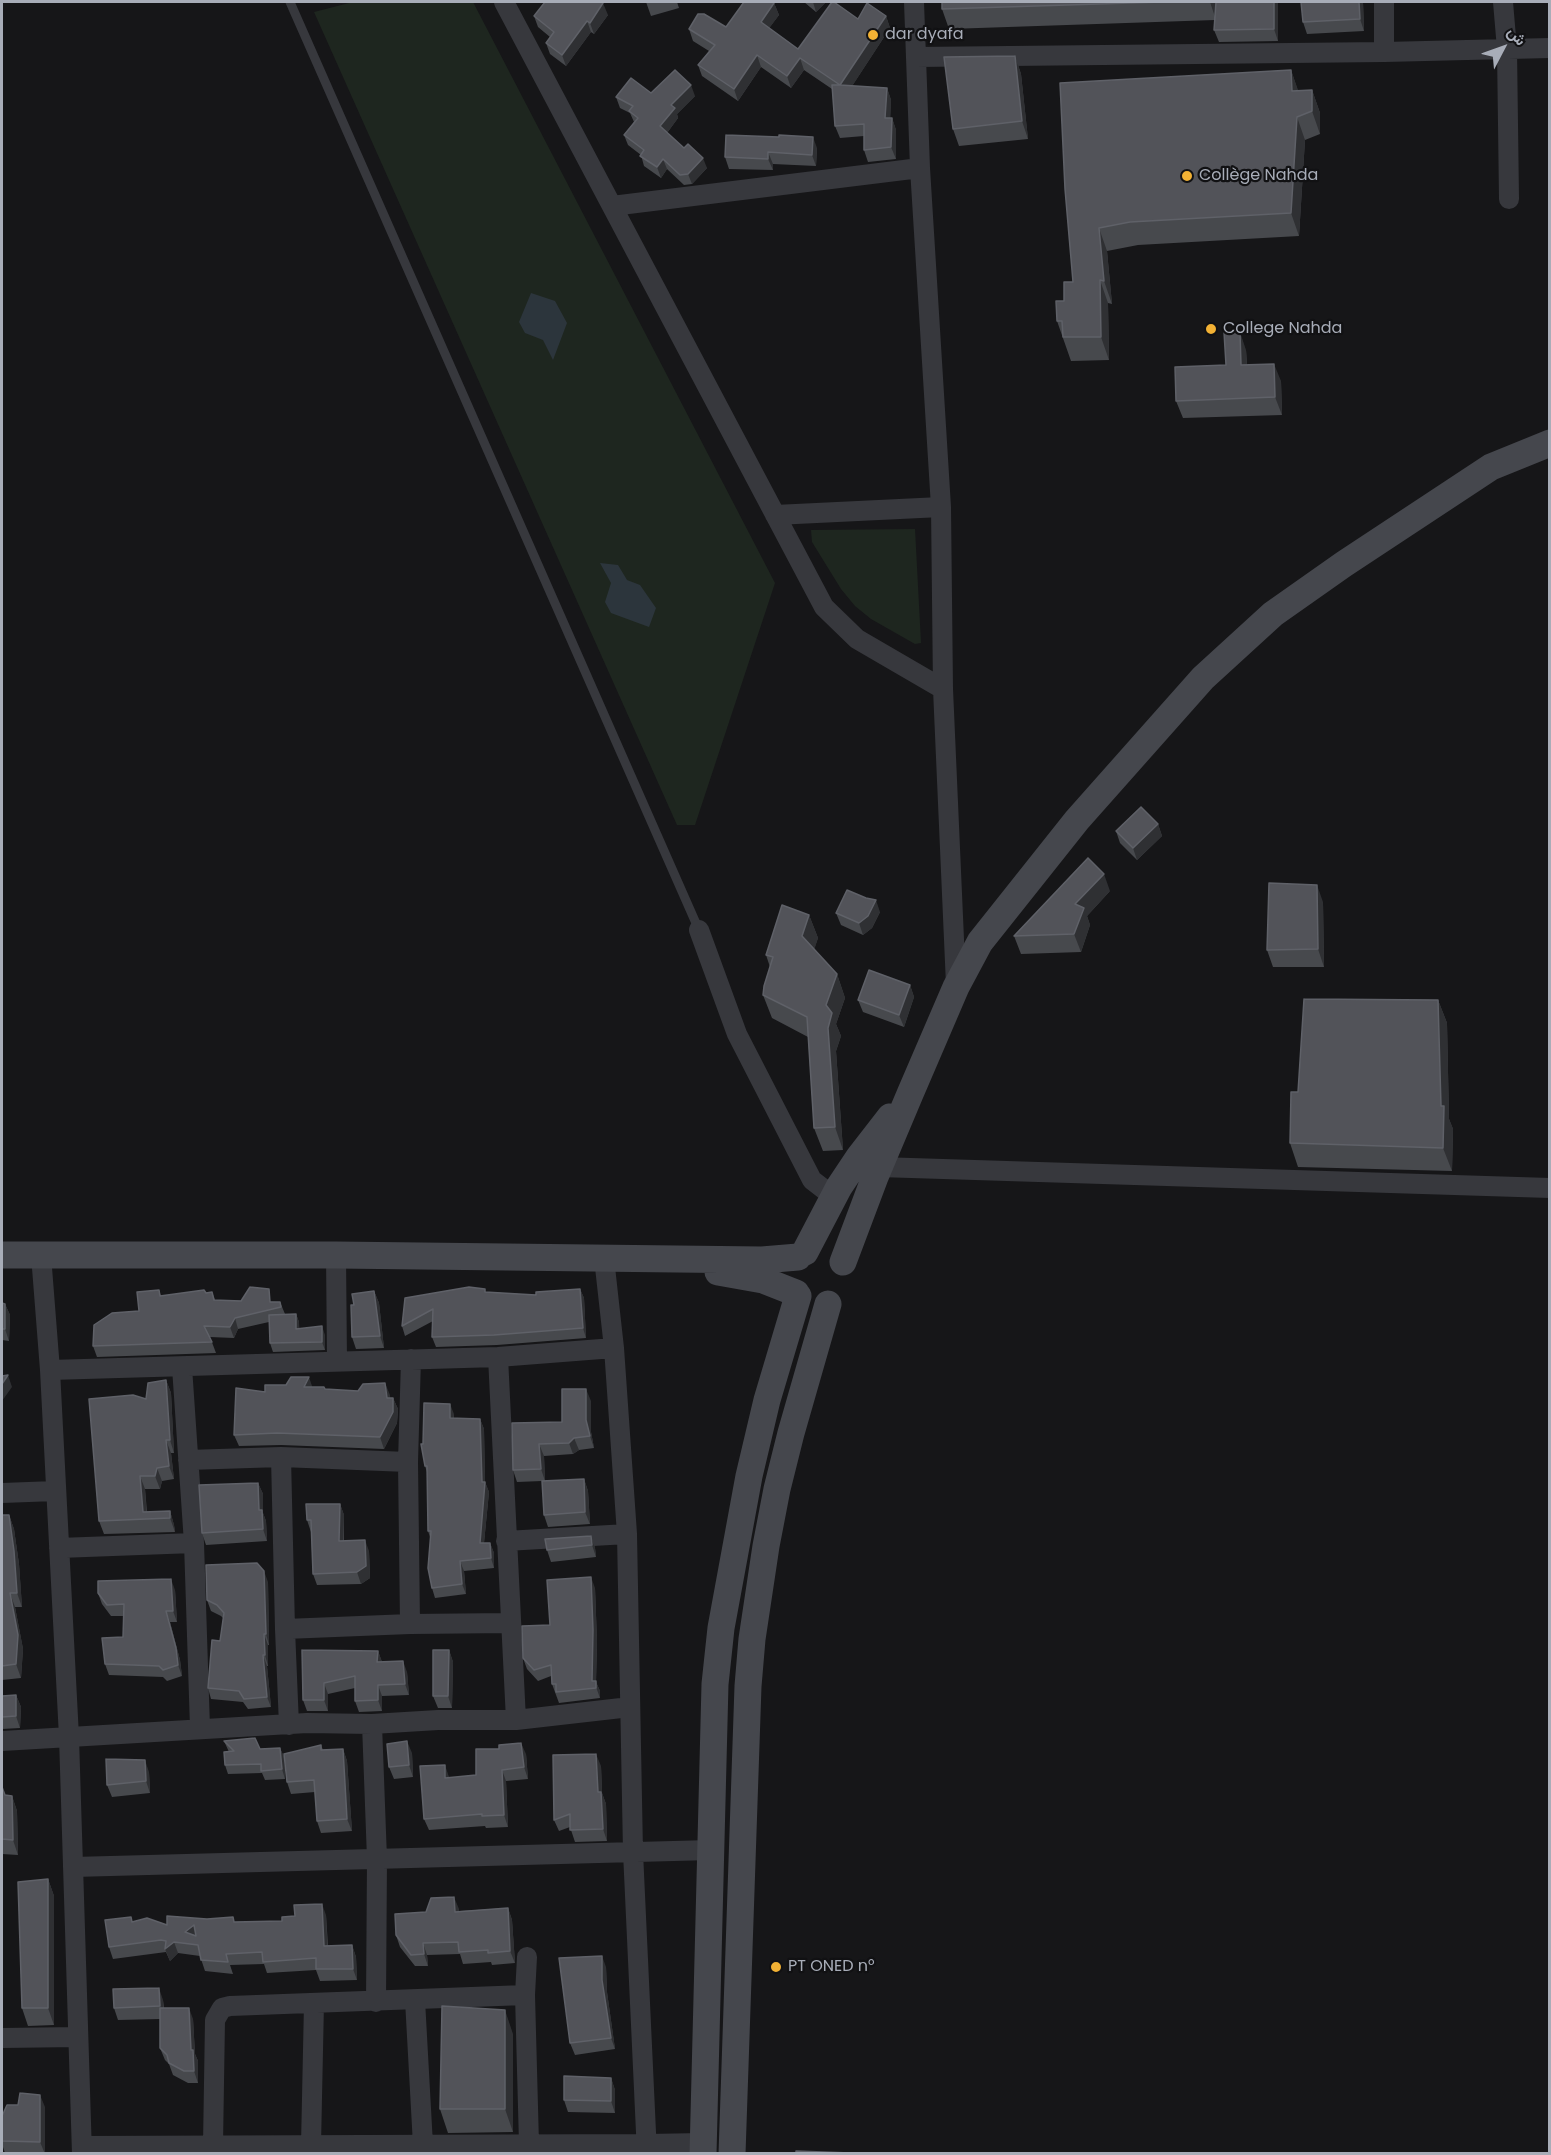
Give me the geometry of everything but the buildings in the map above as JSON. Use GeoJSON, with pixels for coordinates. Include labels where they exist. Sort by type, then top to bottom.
{"type":"FeatureCollection","features":[{"type":"Feature","properties":{"kind":"main road"},"geometry":{"type":"LineString","coordinates":[[843,1262],[879,1167],[956,987],[980,942],[1077,820],[1203,678],[1273,614],[1491,467],[1550,443]]}},
{"type":"Feature","properties":{"kind":"main road"},"geometry":{"type":"LineString","coordinates":[[2,1255],[336,1255],[762,1260],[802,1255],[813,1249],[830,1251],[843,1262],[846,1270],[846,1287],[836,1300],[828,1304],[812,1305],[797,1295],[793,1289],[791,1272],[802,1255],[834,1197],[859,1157],[910,1094]]}},
{"type":"Feature","properties":{"kind":"main road"},"geometry":{"type":"LineString","coordinates":[[646,1258],[763,1280],[797,1295]]}},
{"type":"Feature","properties":{"kind":"main road"},"geometry":{"type":"LineString","coordinates":[[703,2148],[715,1684],[725,1600],[749,1476],[797,1295]]}},
{"type":"Feature","properties":{"kind":"main road"},"geometry":{"type":"LineString","coordinates":[[732,2154],[748,1686],[752,1639],[777,1489],[828,1304]]}},
{"type":"Feature","properties":{"kind":"street"},"geometry":{"type":"LineString","coordinates":[[504,2],[824,607],[857,639],[943,689]]}},
{"type":"Feature","properties":{"kind":"street"},"geometry":{"type":"LineString","coordinates":[[914,2],[920,168],[941,507],[943,689],[956,987]]}},
{"type":"Feature","properties":{"kind":"street"},"geometry":{"type":"LineString","coordinates":[[1384,2],[1384,52]]}},
{"type":"Feature","properties":{"kind":"street"},"geometry":{"type":"LineString","coordinates":[[1503,2],[1507,50],[1509,199]]}},
{"type":"Feature","properties":{"kind":"street"},"geometry":{"type":"LineString","coordinates":[[916,57],[1550,48]]}},
{"type":"Feature","properties":{"kind":"street"},"geometry":{"type":"LineString","coordinates":[[612,206],[920,168]]}},
{"type":"Feature","properties":{"kind":"street"},"geometry":{"type":"LineString","coordinates":[[775,515],[941,507]]}},
{"type":"Feature","properties":{"kind":"street"},"geometry":{"type":"LineString","coordinates":[[699,930],[737,1034],[812,1180],[834,1197]]}},
{"type":"Feature","properties":{"kind":"street"},"geometry":{"type":"LineString","coordinates":[[879,1167],[1550,1188]]}},
{"type":"Feature","properties":{"kind":"street"},"geometry":{"type":"LineString","coordinates":[[41,1255],[50,1370],[69,1737],[82,2150],[213,2145],[311,2145],[362,2149],[423,2145],[529,2144],[647,2149],[703,2148]]}},
{"type":"Feature","properties":{"kind":"street"},"geometry":{"type":"LineString","coordinates":[[336,1255],[337,1361]]}},
{"type":"Feature","properties":{"kind":"street"},"geometry":{"type":"LineString","coordinates":[[604,1257],[614,1348],[627,1534],[633,1852],[647,2149]]}},
{"type":"Feature","properties":{"kind":"street"},"geometry":{"type":"LineString","coordinates":[[50,1370],[498,1357],[614,1348]]}},
{"type":"Feature","properties":{"kind":"street"},"geometry":{"type":"LineString","coordinates":[[498,1357],[516,1720]]}},
{"type":"Feature","properties":{"kind":"street"},"geometry":{"type":"LineString","coordinates":[[410,1624],[408,1462],[411,1359]]}},
{"type":"Feature","properties":{"kind":"street"},"geometry":{"type":"LineString","coordinates":[[182,1367],[194,1542],[200,1728]]}},
{"type":"Feature","properties":{"kind":"street"},"geometry":{"type":"LineString","coordinates":[[188,1460],[281,1457],[408,1462]]}},
{"type":"Feature","properties":{"kind":"street"},"geometry":{"type":"LineString","coordinates":[[281,1457],[289,1725]]}},
{"type":"Feature","properties":{"kind":"street"},"geometry":{"type":"LineString","coordinates":[[2,1493],[55,1491]]}},
{"type":"Feature","properties":{"kind":"street"},"geometry":{"type":"LineString","coordinates":[[506,1541],[627,1534]]}},
{"type":"Feature","properties":{"kind":"street"},"geometry":{"type":"LineString","coordinates":[[59,1548],[194,1542]]}},
{"type":"Feature","properties":{"kind":"street"},"geometry":{"type":"LineString","coordinates":[[285,1629],[510,1623]]}},
{"type":"Feature","properties":{"kind":"street"},"geometry":{"type":"LineString","coordinates":[[2,1740],[307,1723],[372,1724],[438,1720],[516,1720],[630,1707]]}},
{"type":"Feature","properties":{"kind":"street"},"geometry":{"type":"LineString","coordinates":[[372,1724],[376,1859],[376,2001]]}},
{"type":"Feature","properties":{"kind":"street"},"geometry":{"type":"LineString","coordinates":[[73,1868],[711,1850]]}},
{"type":"Feature","properties":{"kind":"street"},"geometry":{"type":"LineString","coordinates":[[527,1957],[525,1995],[529,2144]]}},
{"type":"Feature","properties":{"kind":"street"},"geometry":{"type":"LineString","coordinates":[[213,2145],[215,2020],[222,2008],[525,1995]]}},
{"type":"Feature","properties":{"kind":"street"},"geometry":{"type":"LineString","coordinates":[[415,2000],[423,2145]]}},
{"type":"Feature","properties":{"kind":"street"},"geometry":{"type":"LineString","coordinates":[[311,2145],[314,2003]]}},
{"type":"Feature","properties":{"kind":"street"},"geometry":{"type":"LineString","coordinates":[[2,2038],[78,2037]]}},
{"type":"Feature","properties":{"kind":"lane"},"geometry":{"type":"LineString","coordinates":[[290,2],[699,930]]}},
{"type":"Feature","properties":{"kind":"shaded area"},"geometry":{"type":"Polygon","coordinates":[[[353,2],[473,2],[775,583],[695,825],[677,825],[314,12],[353,2]]]}},
{"type":"Feature","properties":{"kind":"shaded area"},"geometry":{"type":"Polygon","coordinates":[[[531,293],[555,301],[567,323],[553,360],[543,340],[525,333],[519,322],[531,293]]]}},
{"type":"Feature","properties":{"kind":"shaded area"},"geometry":{"type":"Polygon","coordinates":[[[915,529],[921,643],[915,644],[871,619],[855,606],[841,589],[812,542],[811,530],[915,529]]]}},
{"type":"Feature","properties":{"kind":"shaded area"},"geometry":{"type":"Polygon","coordinates":[[[600,563],[618,565],[627,580],[640,585],[656,608],[649,627],[611,613],[605,602],[611,583],[600,563]]]}},
{"type":"Feature","properties":{"kind":"place","name":"dar dyafa"},"geometry":{"type":"Point","coordinates":[873,35]}},
{"type":"Feature","properties":{"kind":"place","name":"Collège Nahda"},"geometry":{"type":"Point","coordinates":[1187,176]}},
{"type":"Feature","properties":{"kind":"place","name":"College Nahda"},"geometry":{"type":"Point","coordinates":[1211,329]}},
{"type":"Feature","properties":{"kind":"place","name":"PT ONED n°"},"geometry":{"type":"Point","coordinates":[776,1967]}}]}
